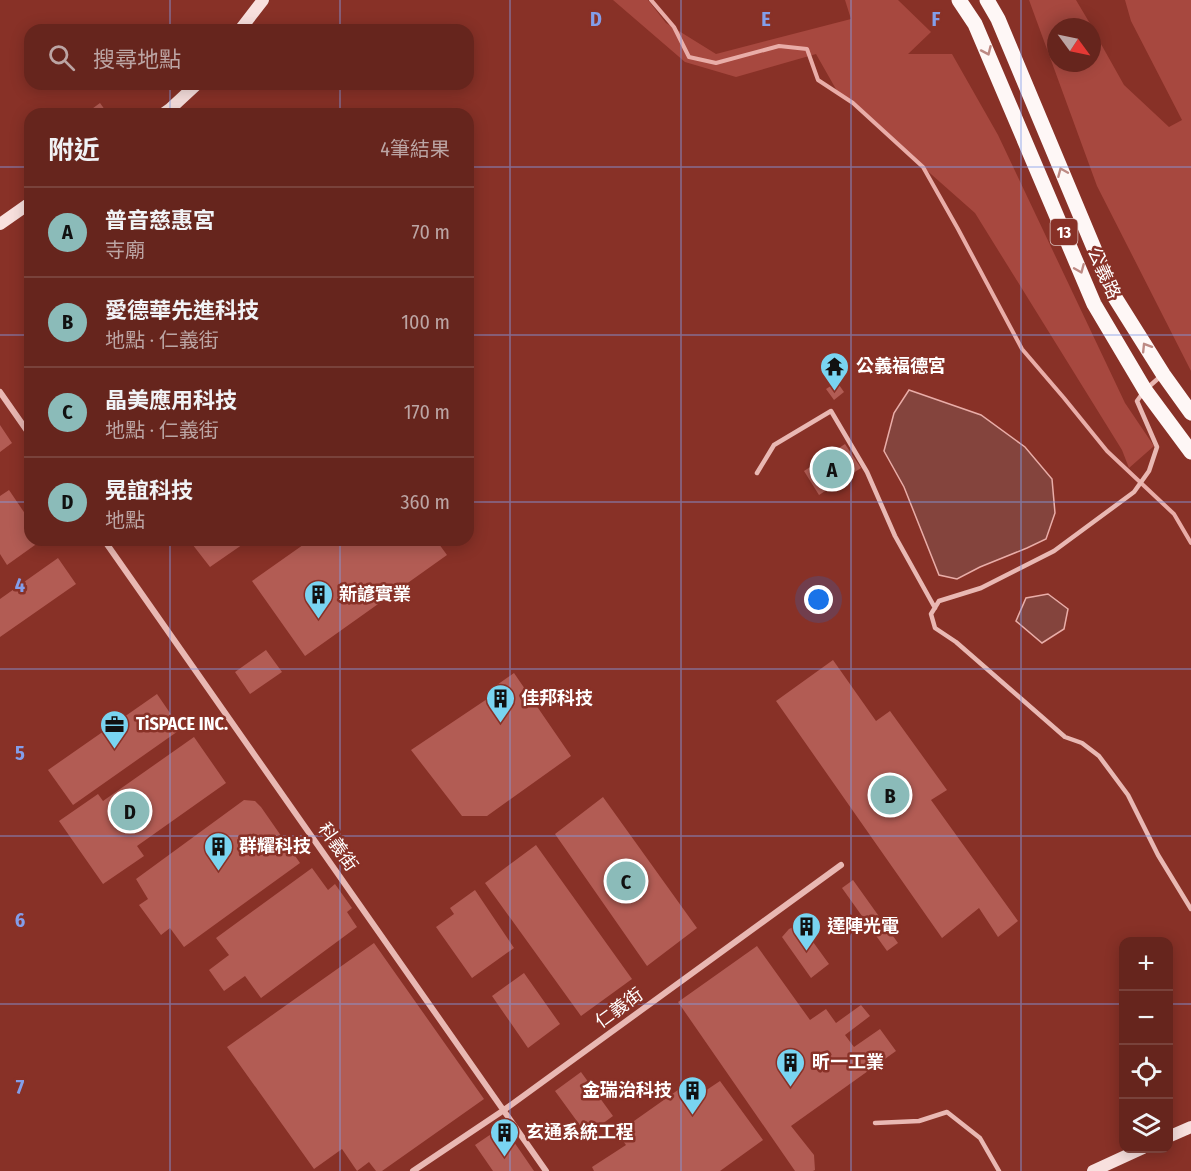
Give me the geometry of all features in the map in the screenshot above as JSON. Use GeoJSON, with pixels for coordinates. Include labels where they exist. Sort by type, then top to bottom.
{"type":"FeatureCollection","features":[{"type":"Feature","properties":{"kind":"main road","name":"公義路"},"geometry":{"type":"LineString","coordinates":[[959,0],[975,24],[1094,303],[1145,390],[1191,452]]}},
{"type":"Feature","properties":{"kind":"main road","name":"公義路"},"geometry":{"type":"LineString","coordinates":[[987,0],[998,19],[1114,296],[1163,374],[1191,413]]}},
{"type":"Feature","properties":{"kind":"main road"},"geometry":{"type":"LineString","coordinates":[[975,24],[998,19]]}},
{"type":"Feature","properties":{"kind":"street"},"geometry":{"type":"LineString","coordinates":[[244,24],[262,0]]}},
{"type":"Feature","properties":{"kind":"street"},"geometry":{"type":"LineString","coordinates":[[171,108],[191,90]]}},
{"type":"Feature","properties":{"kind":"street"},"geometry":{"type":"LineString","coordinates":[[0,224],[24,207]]}},
{"type":"Feature","properties":{"kind":"street"},"geometry":{"type":"LineString","coordinates":[[0,392],[24,426]]}},
{"type":"Feature","properties":{"kind":"street","name":"科義街"},"geometry":{"type":"LineString","coordinates":[[108,546],[546,1171]]}},
{"type":"Feature","properties":{"kind":"street","name":"仁義街"},"geometry":{"type":"LineString","coordinates":[[412,1171],[504,1110],[842,865]]}},
{"type":"Feature","properties":{"kind":"street"},"geometry":{"type":"LineString","coordinates":[[1173,1135],[1191,1126]]}},
{"type":"Feature","properties":{"kind":"street"},"geometry":{"type":"LineString","coordinates":[[1093,1171],[1134,1153]]}},
{"type":"Feature","properties":{"kind":"lane"},"geometry":{"type":"LineString","coordinates":[[1163,374],[1145,390],[1137,401],[1157,447],[1149,471],[1134,492],[1054,551],[981,588],[939,601],[931,614],[936,628],[956,642],[1065,737],[1082,743],[1099,756],[1128,795],[1158,855],[1191,909]]}},
{"type":"Feature","properties":{"kind":"lane"},"geometry":{"type":"LineString","coordinates":[[757,473],[774,445],[831,411],[867,472],[895,536],[935,608]]}},
{"type":"Feature","properties":{"kind":"lane"},"geometry":{"type":"LineString","coordinates":[[875,1123],[919,1121],[947,1112],[980,1138],[999,1171]]}},
{"type":"Feature","properties":{"kind":"shaded area"},"geometry":{"type":"Polygon","coordinates":[[[613,0],[648,0],[666,23],[716,54],[851,19],[845,0],[898,0],[931,32],[908,54],[952,54],[998,135],[1125,403],[1154,446],[1129,468],[1122,450],[975,213],[837,91],[816,54],[736,77],[685,62],[613,0]]]}},
{"type":"Feature","properties":{"kind":"shaded area"},"geometry":{"type":"Polygon","coordinates":[[[1029,0],[1076,0],[1087,18],[1047,18],[1047,49],[1029,0]]]}},
{"type":"Feature","properties":{"kind":"shaded area"},"geometry":{"type":"Polygon","coordinates":[[[1125,0],[1191,0],[1191,371],[1097,186],[1055,72],[1101,72],[1101,44],[1124,85],[1169,127],[1182,120],[1131,21],[1125,0]]]}},
{"type":"Feature","properties":{"kind":"shaded area"},"geometry":{"type":"Polygon","coordinates":[[[909,390],[981,415],[1025,447],[1052,479],[1055,513],[1046,539],[957,579],[939,575],[904,487],[884,451],[894,413],[909,390]]]}},
{"type":"Feature","properties":{"kind":"shaded area"},"geometry":{"type":"Polygon","coordinates":[[[1048,594],[1068,609],[1064,629],[1042,643],[1016,621],[1026,598],[1048,594]]]}},
{"type":"Feature","properties":{"kind":"building"},"geometry":{"type":"Polygon","coordinates":[[[100,103],[104,108],[93,108],[100,103]]]}},
{"type":"Feature","properties":{"kind":"building","name":"公義福德宮"},"geometry":{"type":"Polygon","coordinates":[[[837,382],[844,392],[834,400],[826,389],[837,382]]]}},
{"type":"Feature","properties":{"kind":"building"},"geometry":{"type":"Polygon","coordinates":[[[0,425],[12,443],[0,452],[0,425]]]}},
{"type":"Feature","properties":{"kind":"building"},"geometry":{"type":"Polygon","coordinates":[[[845,444],[861,468],[819,495],[804,471],[845,444]]]}},
{"type":"Feature","properties":{"kind":"building"},"geometry":{"type":"Polygon","coordinates":[[[9,490],[24,512],[24,546],[34,546],[7,565],[0,554],[0,496],[9,490]]]}},
{"type":"Feature","properties":{"kind":"building"},"geometry":{"type":"Polygon","coordinates":[[[194,546],[240,546],[210,567],[194,546]]]}},
{"type":"Feature","properties":{"kind":"building","name":"新諺實業"},"geometry":{"type":"Polygon","coordinates":[[[302,546],[440,546],[447,555],[305,656],[252,581],[302,546]]]}},
{"type":"Feature","properties":{"kind":"building"},"geometry":{"type":"Polygon","coordinates":[[[58,558],[76,584],[0,637],[0,599],[58,558]]]}},
{"type":"Feature","properties":{"kind":"building"},"geometry":{"type":"Polygon","coordinates":[[[266,650],[282,672],[250,694],[235,672],[266,650]]]}},
{"type":"Feature","properties":{"kind":"building"},"geometry":{"type":"Polygon","coordinates":[[[833,660],[876,721],[890,711],[947,790],[931,800],[1018,921],[998,937],[979,908],[942,938],[776,701],[833,660]]]}},
{"type":"Feature","properties":{"kind":"building","name":"佳邦科技"},"geometry":{"type":"Polygon","coordinates":[[[514,673],[571,756],[487,816],[462,816],[411,750],[490,697],[487,692],[514,673]]]}},
{"type":"Feature","properties":{"kind":"building","name":"TiSPACE INC."},"geometry":{"type":"Polygon","coordinates":[[[157,694],[181,729],[73,805],[48,770],[157,694]]]}},
{"type":"Feature","properties":{"kind":"building"},"geometry":{"type":"Polygon","coordinates":[[[194,737],[226,783],[137,846],[144,856],[103,884],[59,821],[98,794],[103,801],[194,737]]]}},
{"type":"Feature","properties":{"kind":"building"},"geometry":{"type":"Polygon","coordinates":[[[603,797],[697,928],[647,966],[555,834],[603,797]]]}},
{"type":"Feature","properties":{"kind":"building","name":"群耀科技"},"geometry":{"type":"Polygon","coordinates":[[[244,800],[255,801],[261,807],[300,863],[184,947],[170,928],[161,935],[139,905],[148,899],[136,879],[244,800]]]}},
{"type":"Feature","properties":{"kind":"building"},"geometry":{"type":"Polygon","coordinates":[[[536,845],[632,979],[581,1016],[485,883],[536,845]]]}},
{"type":"Feature","properties":{"kind":"building"},"geometry":{"type":"Polygon","coordinates":[[[312,868],[328,890],[335,884],[352,908],[347,912],[357,927],[261,998],[245,976],[224,991],[209,970],[229,955],[216,938],[312,868]]]}},
{"type":"Feature","properties":{"kind":"building"},"geometry":{"type":"Polygon","coordinates":[[[853,880],[898,943],[887,951],[842,888],[853,880]]]}},
{"type":"Feature","properties":{"kind":"building"},"geometry":{"type":"Polygon","coordinates":[[[475,890],[514,948],[472,978],[436,927],[454,914],[450,908],[475,890]]]}},
{"type":"Feature","properties":{"kind":"building","name":"達陣光電"},"geometry":{"type":"Polygon","coordinates":[[[800,924],[829,964],[811,978],[782,937],[789,929],[800,924]]]}},
{"type":"Feature","properties":{"kind":"building"},"geometry":{"type":"Polygon","coordinates":[[[374,943],[484,1099],[382,1171],[376,1171],[369,1162],[357,1171],[342,1149],[314,1169],[227,1047],[374,943]]]}},
{"type":"Feature","properties":{"kind":"building","name":"昕一工業"},"geometry":{"type":"Polygon","coordinates":[[[757,946],[810,1020],[826,1009],[836,1023],[861,1005],[870,1016],[845,1035],[854,1047],[880,1029],[896,1051],[791,1126],[814,1155],[815,1170],[813,1171],[795,1171],[678,1002],[757,946]]]}},
{"type":"Feature","properties":{"kind":"building"},"geometry":{"type":"Polygon","coordinates":[[[524,973],[560,1024],[528,1048],[492,996],[524,973]]]}},
{"type":"Feature","properties":{"kind":"building"},"geometry":{"type":"Polygon","coordinates":[[[581,1072],[613,1116],[587,1135],[555,1091],[581,1072]]]}},
{"type":"Feature","properties":{"kind":"building","name":"金瑞治科技"},"geometry":{"type":"Polygon","coordinates":[[[720,1081],[763,1140],[720,1171],[594,1171],[592,1167],[626,1145],[617,1133],[685,1085],[693,1099],[720,1081]]]}},
{"type":"Feature","properties":{"kind":"building","name":"玄通系統工程"},"geometry":{"type":"Polygon","coordinates":[[[503,1126],[534,1171],[493,1171],[475,1145],[503,1126]]]}},
{"type":"Feature","properties":{"kind":"waterway"},"geometry":{"type":"LineString","coordinates":[[651,0],[674,27],[689,57],[716,63],[779,46],[807,49],[818,80],[853,103],[923,167],[1022,349],[1107,451],[1174,514],[1191,543]]}},
{"type":"Feature","properties":{"kind":"place","name":"公義福德宮"},"geometry":{"type":"Point","coordinates":[835,392]}},
{"type":"Feature","properties":{"kind":"place","name":"普音慈惠宮"},"geometry":{"type":"Point","coordinates":[832,469]}},
{"type":"Feature","properties":{"kind":"place","name":"新諺實業"},"geometry":{"type":"Point","coordinates":[318,620]}},
{"type":"Feature","properties":{"kind":"place","name":"佳邦科技"},"geometry":{"type":"Point","coordinates":[500,724]}},
{"type":"Feature","properties":{"kind":"place","name":"TiSPACE INC."},"geometry":{"type":"Point","coordinates":[115,750]}},
{"type":"Feature","properties":{"kind":"place","name":"愛德華先進科技"},"geometry":{"type":"Point","coordinates":[890,795]}},
{"type":"Feature","properties":{"kind":"place","name":"晃誼科技"},"geometry":{"type":"Point","coordinates":[130,811]}},
{"type":"Feature","properties":{"kind":"place","name":"群耀科技"},"geometry":{"type":"Point","coordinates":[218,872]}},
{"type":"Feature","properties":{"kind":"place","name":"晶美應用科技"},"geometry":{"type":"Point","coordinates":[626,881]}},
{"type":"Feature","properties":{"kind":"place","name":"達陣光電"},"geometry":{"type":"Point","coordinates":[806,952]}},
{"type":"Feature","properties":{"kind":"place","name":"昕一工業"},"geometry":{"type":"Point","coordinates":[791,1088]}},
{"type":"Feature","properties":{"kind":"place","name":"金瑞治科技"},"geometry":{"type":"Point","coordinates":[693,1116]}},
{"type":"Feature","properties":{"kind":"place","name":"玄通系統工程"},"geometry":{"type":"Point","coordinates":[505,1158]}}]}
